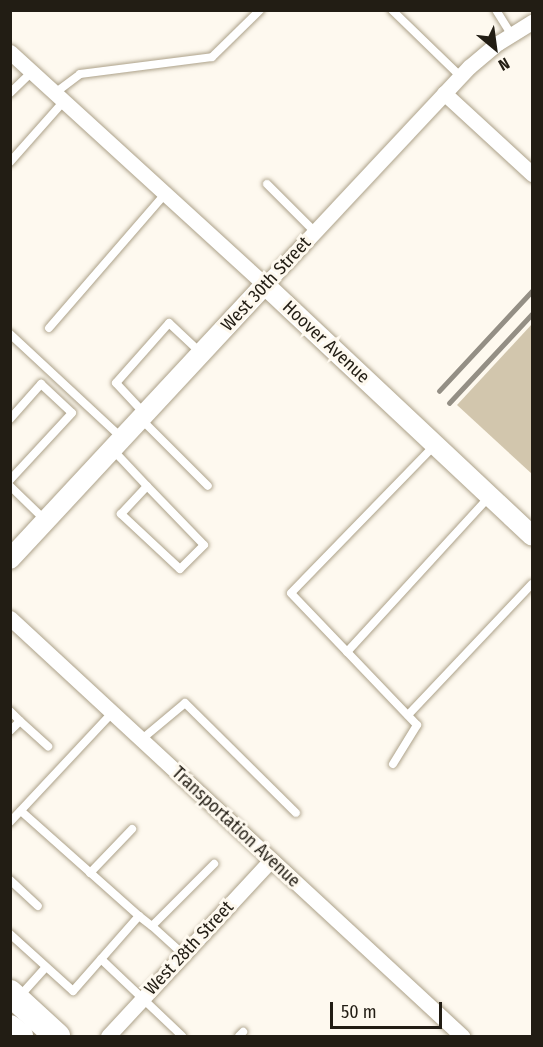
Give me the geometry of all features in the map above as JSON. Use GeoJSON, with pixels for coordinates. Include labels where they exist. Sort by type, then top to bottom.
{"type":"FeatureCollection","features":[{"type":"Feature","properties":{"kind":"main road"},"geometry":{"type":"LineString","coordinates":[[14,996],[57,1036]]}},
{"type":"Feature","properties":{"kind":"main road"},"geometry":{"type":"LineString","coordinates":[[10,1028],[20,1036]]}},
{"type":"Feature","properties":{"kind":"street","name":"West 30th Street"},"geometry":{"type":"LineString","coordinates":[[10,559],[460,76],[511,34],[532,22]]}},
{"type":"Feature","properties":{"kind":"street","name":"Hoover Avenue"},"geometry":{"type":"LineString","coordinates":[[10,52],[266,285],[532,536]]}},
{"type":"Feature","properties":{"kind":"street"},"geometry":{"type":"LineString","coordinates":[[444,93],[532,174]]}},
{"type":"Feature","properties":{"kind":"street","name":"Transportation Avenue"},"geometry":{"type":"LineString","coordinates":[[10,618],[462,1036]]}},
{"type":"Feature","properties":{"kind":"street","name":"West 28th Street"},"geometry":{"type":"LineString","coordinates":[[108,1036],[271,860]]}},
{"type":"Feature","properties":{"kind":"lane"},"geometry":{"type":"LineString","coordinates":[[10,162],[80,74],[212,57],[260,10]]}},
{"type":"Feature","properties":{"kind":"lane"},"geometry":{"type":"LineString","coordinates":[[392,10],[460,76]]}},
{"type":"Feature","properties":{"kind":"lane"},"geometry":{"type":"LineString","coordinates":[[496,10],[511,34]]}},
{"type":"Feature","properties":{"kind":"lane"},"geometry":{"type":"LineString","coordinates":[[10,93],[32,72]]}},
{"type":"Feature","properties":{"kind":"lane"},"geometry":{"type":"LineString","coordinates":[[267,184],[315,232]]}},
{"type":"Feature","properties":{"kind":"lane"},"geometry":{"type":"LineString","coordinates":[[49,328],[165,194]]}},
{"type":"Feature","properties":{"kind":"lane"},"geometry":{"type":"LineString","coordinates":[[202,354],[169,323],[116,383],[143,417],[208,486]]}},
{"type":"Feature","properties":{"kind":"lane"},"geometry":{"type":"LineString","coordinates":[[12,338],[118,444],[147,486],[204,545],[180,569],[122,514],[147,486]]}},
{"type":"Feature","properties":{"kind":"lane"},"geometry":{"type":"LineString","coordinates":[[10,419],[42,384],[72,413],[10,480]]}},
{"type":"Feature","properties":{"kind":"lane"},"geometry":{"type":"LineString","coordinates":[[393,764],[417,725],[291,594],[435,444]]}},
{"type":"Feature","properties":{"kind":"lane"},"geometry":{"type":"LineString","coordinates":[[10,486],[46,522]]}},
{"type":"Feature","properties":{"kind":"lane"},"geometry":{"type":"LineString","coordinates":[[347,652],[490,496]]}},
{"type":"Feature","properties":{"kind":"lane"},"geometry":{"type":"LineString","coordinates":[[408,715],[532,584]]}},
{"type":"Feature","properties":{"kind":"lane"},"geometry":{"type":"LineString","coordinates":[[142,739],[185,704],[296,813]]}},
{"type":"Feature","properties":{"kind":"lane"},"geometry":{"type":"LineString","coordinates":[[10,711],[48,746]]}},
{"type":"Feature","properties":{"kind":"lane"},"geometry":{"type":"LineString","coordinates":[[10,822],[113,712]]}},
{"type":"Feature","properties":{"kind":"lane"},"geometry":{"type":"LineString","coordinates":[[10,731],[20,721]]}},
{"type":"Feature","properties":{"kind":"lane"},"geometry":{"type":"LineString","coordinates":[[21,811],[184,955]]}},
{"type":"Feature","properties":{"kind":"lane"},"geometry":{"type":"LineString","coordinates":[[90,873],[132,829]]}},
{"type":"Feature","properties":{"kind":"lane"},"geometry":{"type":"LineString","coordinates":[[152,926],[214,864]]}},
{"type":"Feature","properties":{"kind":"lane"},"geometry":{"type":"LineString","coordinates":[[10,880],[38,906]]}},
{"type":"Feature","properties":{"kind":"lane"},"geometry":{"type":"LineString","coordinates":[[10,934],[73,991],[139,916]]}},
{"type":"Feature","properties":{"kind":"lane"},"geometry":{"type":"LineString","coordinates":[[101,959],[182,1036]]}},
{"type":"Feature","properties":{"kind":"lane"},"geometry":{"type":"LineString","coordinates":[[14,996],[46,967]]}},
{"type":"Feature","properties":{"kind":"building"},"geometry":{"type":"Polygon","coordinates":[[[532,324],[532,474],[457,405],[532,324]]]}},
{"type":"Feature","properties":{"kind":"railway"},"geometry":{"type":"LineString","coordinates":[[439,391],[532,291]]}},
{"type":"Feature","properties":{"kind":"railway"},"geometry":{"type":"LineString","coordinates":[[449,403],[532,314]]}}]}
